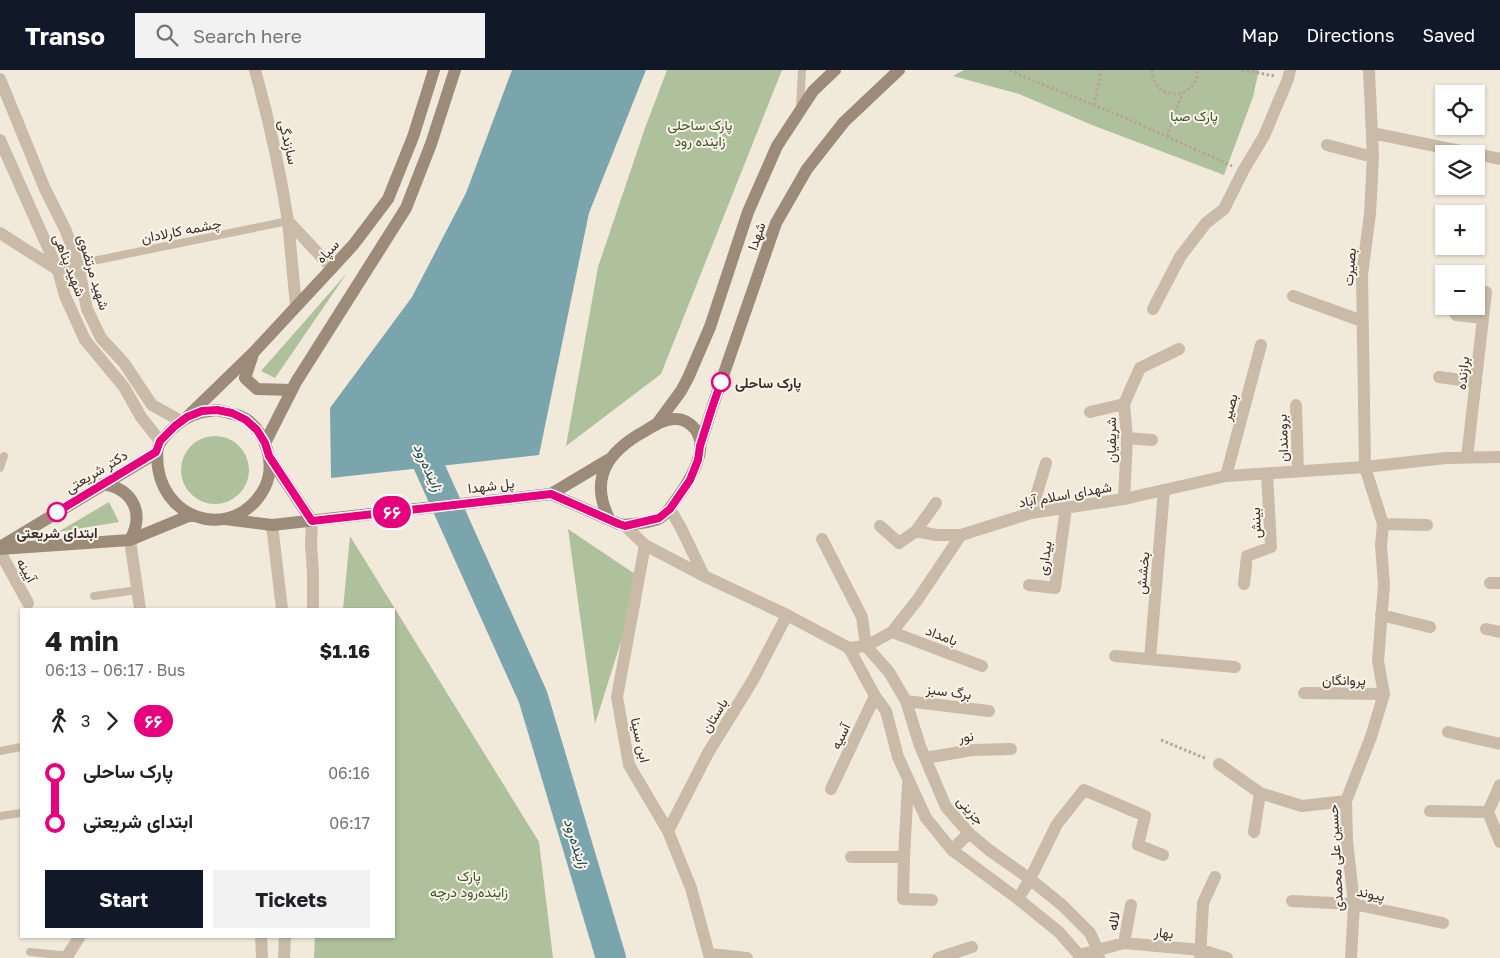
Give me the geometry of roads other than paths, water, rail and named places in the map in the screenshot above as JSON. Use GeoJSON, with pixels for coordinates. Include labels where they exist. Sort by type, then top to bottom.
{"type":"FeatureCollection","features":[{"type":"Feature","properties":{"kind":"main road","name":"سپاه"},"geometry":{"type":"LineString","coordinates":[[184,419],[254,352],[332,268],[354,244],[388,199],[412,137],[434,70]]}},
{"type":"Feature","properties":{"kind":"main road"},"geometry":{"type":"LineString","coordinates":[[265,443],[292,390],[406,208],[431,144],[455,70]]}},
{"type":"Feature","properties":{"kind":"main road","name":"شهدا"},"geometry":{"type":"LineString","coordinates":[[656,425],[681,391],[688,378],[710,327],[748,212],[777,146],[813,91],[835,70]]}},
{"type":"Feature","properties":{"kind":"main road","name":"شهدا"},"geometry":{"type":"LineString","coordinates":[[700,446],[776,223],[807,169],[844,122],[899,70]]}},
{"type":"Feature","properties":{"kind":"main road"},"geometry":{"type":"LineString","coordinates":[[254,352],[246,378],[257,389],[292,390]]}},
{"type":"Feature","properties":{"kind":"main road"},"geometry":{"type":"LineString","coordinates":[[217,410],[232,413],[246,420],[257,430],[265,443],[269,456],[270,470],[266,484],[260,496],[239,515],[226,519],[207,520],[192,515],[175,504],[165,490],[159,473],[158,447],[184,419],[202,411],[217,410]]}},
{"type":"Feature","properties":{"kind":"main road"},"geometry":{"type":"LineString","coordinates":[[677,418],[689,422],[698,432],[700,446],[698,460],[690,480],[670,509],[659,518],[625,526],[551,494],[608,460],[634,436],[667,419],[677,418]]}},
{"type":"Feature","properties":{"kind":"main road","name":"دکتر شریعتی"},"geometry":{"type":"LineString","coordinates":[[0,549],[158,447]]}},
{"type":"Feature","properties":{"kind":"main road"},"geometry":{"type":"LineString","coordinates":[[269,456],[312,521]]}},
{"type":"Feature","properties":{"kind":"main road"},"geometry":{"type":"LineString","coordinates":[[608,460],[602,475],[601,492],[604,508],[610,520]]}},
{"type":"Feature","properties":{"kind":"main road"},"geometry":{"type":"LineString","coordinates":[[103,484],[114,486],[124,491],[136,509],[137,520],[130,540]]}},
{"type":"Feature","properties":{"kind":"main road","name":"پل شهدا"},"geometry":{"type":"LineString","coordinates":[[226,519],[272,525],[551,494]]}},
{"type":"Feature","properties":{"kind":"main road"},"geometry":{"type":"LineString","coordinates":[[0,549],[130,540],[192,515]]}},
{"type":"Feature","properties":{"kind":"street","name":"سازندگی"},"geometry":{"type":"LineString","coordinates":[[255,70],[266,107],[282,183],[288,221],[296,306]]}},
{"type":"Feature","properties":{"kind":"street","name":"بصیرت"},"geometry":{"type":"LineString","coordinates":[[1365,467],[1362,275],[1370,214],[1373,157],[1369,70]]}},
{"type":"Feature","properties":{"kind":"street"},"geometry":{"type":"LineString","coordinates":[[1153,309],[1180,257],[1206,223],[1224,209],[1243,171],[1264,136],[1289,74]]}},
{"type":"Feature","properties":{"kind":"street","name":"شهيد مرتضوی"},"geometry":{"type":"LineString","coordinates":[[0,79],[45,189],[66,231],[78,264],[87,309],[101,338],[124,363],[152,405],[184,419]]}},
{"type":"Feature","properties":{"kind":"street"},"geometry":{"type":"LineString","coordinates":[[1372,132],[1435,145]]}},
{"type":"Feature","properties":{"kind":"street","name":"شهید پناهی"},"geometry":{"type":"LineString","coordinates":[[0,140],[58,270],[65,296],[85,340],[124,388],[158,447]]}},
{"type":"Feature","properties":{"kind":"street"},"geometry":{"type":"LineString","coordinates":[[1327,145],[1373,157]]}},
{"type":"Feature","properties":{"kind":"street"},"geometry":{"type":"LineString","coordinates":[[1485,156],[1500,159]]}},
{"type":"Feature","properties":{"kind":"street"},"geometry":{"type":"LineString","coordinates":[[288,221],[332,268]]}},
{"type":"Feature","properties":{"kind":"street"},"geometry":{"type":"LineString","coordinates":[[0,233],[58,270],[78,264]]}},
{"type":"Feature","properties":{"kind":"street","name":"برازنده"},"geometry":{"type":"LineString","coordinates":[[1468,458],[1486,292]]}},
{"type":"Feature","properties":{"kind":"street"},"geometry":{"type":"LineString","coordinates":[[1293,296],[1362,321]]}},
{"type":"Feature","properties":{"kind":"street"},"geometry":{"type":"LineString","coordinates":[[1456,315],[1483,318]]}},
{"type":"Feature","properties":{"kind":"street","name":"بصیر"},"geometry":{"type":"LineString","coordinates":[[1226,476],[1261,345]]}},
{"type":"Feature","properties":{"kind":"street","name":"شریفیان"},"geometry":{"type":"LineString","coordinates":[[1124,499],[1127,438],[1124,404],[1140,368],[1179,349]]}},
{"type":"Feature","properties":{"kind":"street"},"geometry":{"type":"LineString","coordinates":[[1439,377],[1476,382]]}},
{"type":"Feature","properties":{"kind":"street"},"geometry":{"type":"LineString","coordinates":[[1090,412],[1124,404]]}},
{"type":"Feature","properties":{"kind":"street","name":"برومندان"},"geometry":{"type":"LineString","coordinates":[[1296,405],[1298,471]]}},
{"type":"Feature","properties":{"kind":"street"},"geometry":{"type":"LineString","coordinates":[[141,416],[150,416],[156,407]]}},
{"type":"Feature","properties":{"kind":"street"},"geometry":{"type":"LineString","coordinates":[[1127,438],[1152,440]]}},
{"type":"Feature","properties":{"kind":"street","name":"شهدای اسلام آباد"},"geometry":{"type":"LineString","coordinates":[[916,531],[936,535],[961,535],[1031,513],[1124,499],[1226,476],[1365,467],[1446,458],[1500,457]]}},
{"type":"Feature","properties":{"kind":"street"},"geometry":{"type":"LineString","coordinates":[[1031,513],[1046,463]]}},
{"type":"Feature","properties":{"kind":"street","name":"حسین علی محمدی"},"geometry":{"type":"LineString","coordinates":[[1352,958],[1354,904],[1347,842],[1346,801],[1372,737],[1384,694],[1378,661],[1384,585],[1381,545],[1383,524],[1365,467]]}},
{"type":"Feature","properties":{"kind":"street","name":"بینش"},"geometry":{"type":"LineString","coordinates":[[1244,584],[1247,556],[1271,547],[1267,474]]}},
{"type":"Feature","properties":{"kind":"street","name":"بخشش"},"geometry":{"type":"LineString","coordinates":[[1150,659],[1164,490]]}},
{"type":"Feature","properties":{"kind":"street"},"geometry":{"type":"LineString","coordinates":[[880,526],[899,543],[916,531],[936,503]]}},
{"type":"Feature","properties":{"kind":"street","name":"بیداری"},"geometry":{"type":"LineString","coordinates":[[1029,585],[1054,588],[1066,508]]}},
{"type":"Feature","properties":{"kind":"street"},"geometry":{"type":"LineString","coordinates":[[670,509],[704,576]]}},
{"type":"Feature","properties":{"kind":"street"},"geometry":{"type":"LineString","coordinates":[[312,521],[310,546],[313,608]]}},
{"type":"Feature","properties":{"kind":"street"},"geometry":{"type":"LineString","coordinates":[[1383,524],[1427,525]]}},
{"type":"Feature","properties":{"kind":"street"},"geometry":{"type":"LineString","coordinates":[[272,525],[282,608]]}},
{"type":"Feature","properties":{"kind":"street"},"geometry":{"type":"LineString","coordinates":[[625,526],[645,545],[704,576],[787,614],[849,648],[875,696],[886,711],[898,757],[926,818],[952,850],[1018,898],[1059,932],[1079,956]]}},
{"type":"Feature","properties":{"kind":"street"},"geometry":{"type":"LineString","coordinates":[[849,648],[866,646],[892,632],[918,599],[961,535]]}},
{"type":"Feature","properties":{"kind":"street"},"geometry":{"type":"LineString","coordinates":[[822,539],[862,617],[866,646]]}},
{"type":"Feature","properties":{"kind":"street"},"geometry":{"type":"LineString","coordinates":[[130,540],[140,608]]}},
{"type":"Feature","properties":{"kind":"street","name":"ابن سینا"},"geometry":{"type":"LineString","coordinates":[[645,545],[617,697],[629,766],[668,832],[691,888],[710,956]]}},
{"type":"Feature","properties":{"kind":"street","name":"آیینه"},"geometry":{"type":"LineString","coordinates":[[0,549],[28,603]]}},
{"type":"Feature","properties":{"kind":"street","name":"باستان"},"geometry":{"type":"LineString","coordinates":[[668,832],[708,753],[753,680],[787,614]]}},
{"type":"Feature","properties":{"kind":"street"},"geometry":{"type":"LineString","coordinates":[[1381,614],[1430,627]]}},
{"type":"Feature","properties":{"kind":"street"},"geometry":{"type":"LineString","coordinates":[[1486,629],[1500,632]]}},
{"type":"Feature","properties":{"kind":"street","name":"بامداد"},"geometry":{"type":"LineString","coordinates":[[892,632],[982,666]]}},
{"type":"Feature","properties":{"kind":"street","name":"جزینی"},"geometry":{"type":"LineString","coordinates":[[866,646],[888,672],[906,701],[925,758],[946,807],[969,833],[989,850],[1030,879],[1062,905],[1090,933],[1099,954]]}},
{"type":"Feature","properties":{"kind":"street"},"geometry":{"type":"LineString","coordinates":[[1115,656],[1235,667]]}},
{"type":"Feature","properties":{"kind":"street","name":"پروانگان"},"geometry":{"type":"LineString","coordinates":[[1304,693],[1384,694]]}},
{"type":"Feature","properties":{"kind":"street","name":"آسیه"},"geometry":{"type":"LineString","coordinates":[[831,789],[875,696]]}},
{"type":"Feature","properties":{"kind":"street","name":"برگ سبز"},"geometry":{"type":"LineString","coordinates":[[906,701],[989,711]]}},
{"type":"Feature","properties":{"kind":"street"},"geometry":{"type":"LineString","coordinates":[[1448,732],[1500,744]]}},
{"type":"Feature","properties":{"kind":"street","name":"نور"},"geometry":{"type":"LineString","coordinates":[[925,758],[972,750],[1011,749]]}},
{"type":"Feature","properties":{"kind":"street"},"geometry":{"type":"LineString","coordinates":[[1219,764],[1260,793],[1302,806],[1346,801]]}},
{"type":"Feature","properties":{"kind":"street"},"geometry":{"type":"LineString","coordinates":[[908,781],[903,899],[932,900]]}},
{"type":"Feature","properties":{"kind":"street"},"geometry":{"type":"LineString","coordinates":[[1500,785],[1488,812],[1500,842]]}},
{"type":"Feature","properties":{"kind":"street"},"geometry":{"type":"LineString","coordinates":[[1018,898],[1030,879],[1057,824],[1084,790],[1145,816],[1138,845],[1163,855]]}},
{"type":"Feature","properties":{"kind":"street"},"geometry":{"type":"LineString","coordinates":[[1254,832],[1260,793]]}},
{"type":"Feature","properties":{"kind":"street"},"geometry":{"type":"LineString","coordinates":[[1430,811],[1488,812]]}},
{"type":"Feature","properties":{"kind":"street"},"geometry":{"type":"LineString","coordinates":[[952,850],[969,833]]}},
{"type":"Feature","properties":{"kind":"street"},"geometry":{"type":"LineString","coordinates":[[851,857],[904,856]]}},
{"type":"Feature","properties":{"kind":"street"},"geometry":{"type":"LineString","coordinates":[[1200,954],[1203,903],[1215,877]]}},
{"type":"Feature","properties":{"kind":"street","name":"پیوند"},"geometry":{"type":"LineString","coordinates":[[1292,902],[1354,904],[1444,923]]}},
{"type":"Feature","properties":{"kind":"street","name":"لاله"},"geometry":{"type":"LineString","coordinates":[[1124,943],[1131,905]]}},
{"type":"Feature","properties":{"kind":"street"},"geometry":{"type":"LineString","coordinates":[[69,957],[79,938]]}},
{"type":"Feature","properties":{"kind":"street"},"geometry":{"type":"LineString","coordinates":[[261,938],[262,958]]}},
{"type":"Feature","properties":{"kind":"street"},"geometry":{"type":"LineString","coordinates":[[284,958],[285,938]]}},
{"type":"Feature","properties":{"kind":"street","name":"بهار"},"geometry":{"type":"LineString","coordinates":[[1079,956],[1099,954],[1124,943],[1227,958]]}},
{"type":"Feature","properties":{"kind":"street"},"geometry":{"type":"LineString","coordinates":[[938,958],[972,947]]}},
{"type":"Feature","properties":{"kind":"street"},"geometry":{"type":"LineString","coordinates":[[710,956],[747,958]]}},
{"type":"Feature","properties":{"kind":"lane"},"geometry":{"type":"LineString","coordinates":[[800,111],[802,70]]}},
{"type":"Feature","properties":{"kind":"lane","name":"چشمه کارلادان"},"geometry":{"type":"LineString","coordinates":[[78,264],[288,221]]}},
{"type":"Feature","properties":{"kind":"lane"},"geometry":{"type":"LineString","coordinates":[[0,468],[4,456]]}},
{"type":"Feature","properties":{"kind":"lane"},"geometry":{"type":"LineString","coordinates":[[94,596],[138,590]]}},
{"type":"Feature","properties":{"kind":"lane"},"geometry":{"type":"LineString","coordinates":[[0,751],[20,747]]}},
{"type":"Feature","properties":{"kind":"lane"},"geometry":{"type":"LineString","coordinates":[[0,816],[20,813]]}},
{"type":"Feature","properties":{"kind":"lane"},"geometry":{"type":"LineString","coordinates":[[30,952],[69,957]]}},
{"type":"Feature","properties":{"kind":"water"},"geometry":{"type":"Polygon","coordinates":[[[512,70],[646,70],[589,213],[539,455],[331,478],[330,408],[412,297],[466,193],[512,70]]]}},
{"type":"Feature","properties":{"kind":"waterway","name":"زاینده‌رود"},"geometry":{"type":"LineString","coordinates":[[416,431],[415,435],[533,697],[611,958]]}},
{"type":"Feature","properties":{"kind":"place","name":"پارک ساحلی"},"geometry":{"type":"Point","coordinates":[721,382]}},
{"type":"Feature","properties":{"kind":"place","name":"ابتدای شریعتی"},"geometry":{"type":"Point","coordinates":[57,512]}},
{"type":"Feature","properties":{"kind":"park label","name":"پارک صبا"},"geometry":{"type":"Point","coordinates":[1194,115]}},
{"type":"Feature","properties":{"kind":"park label","name":"پارک ساحلی زاینده رود"},"geometry":{"type":"Point","coordinates":[700,132]}},
{"type":"Feature","properties":{"kind":"park label","name":"پارک زاینده‌رود درچه"},"geometry":{"type":"Point","coordinates":[469,884]}}]}
